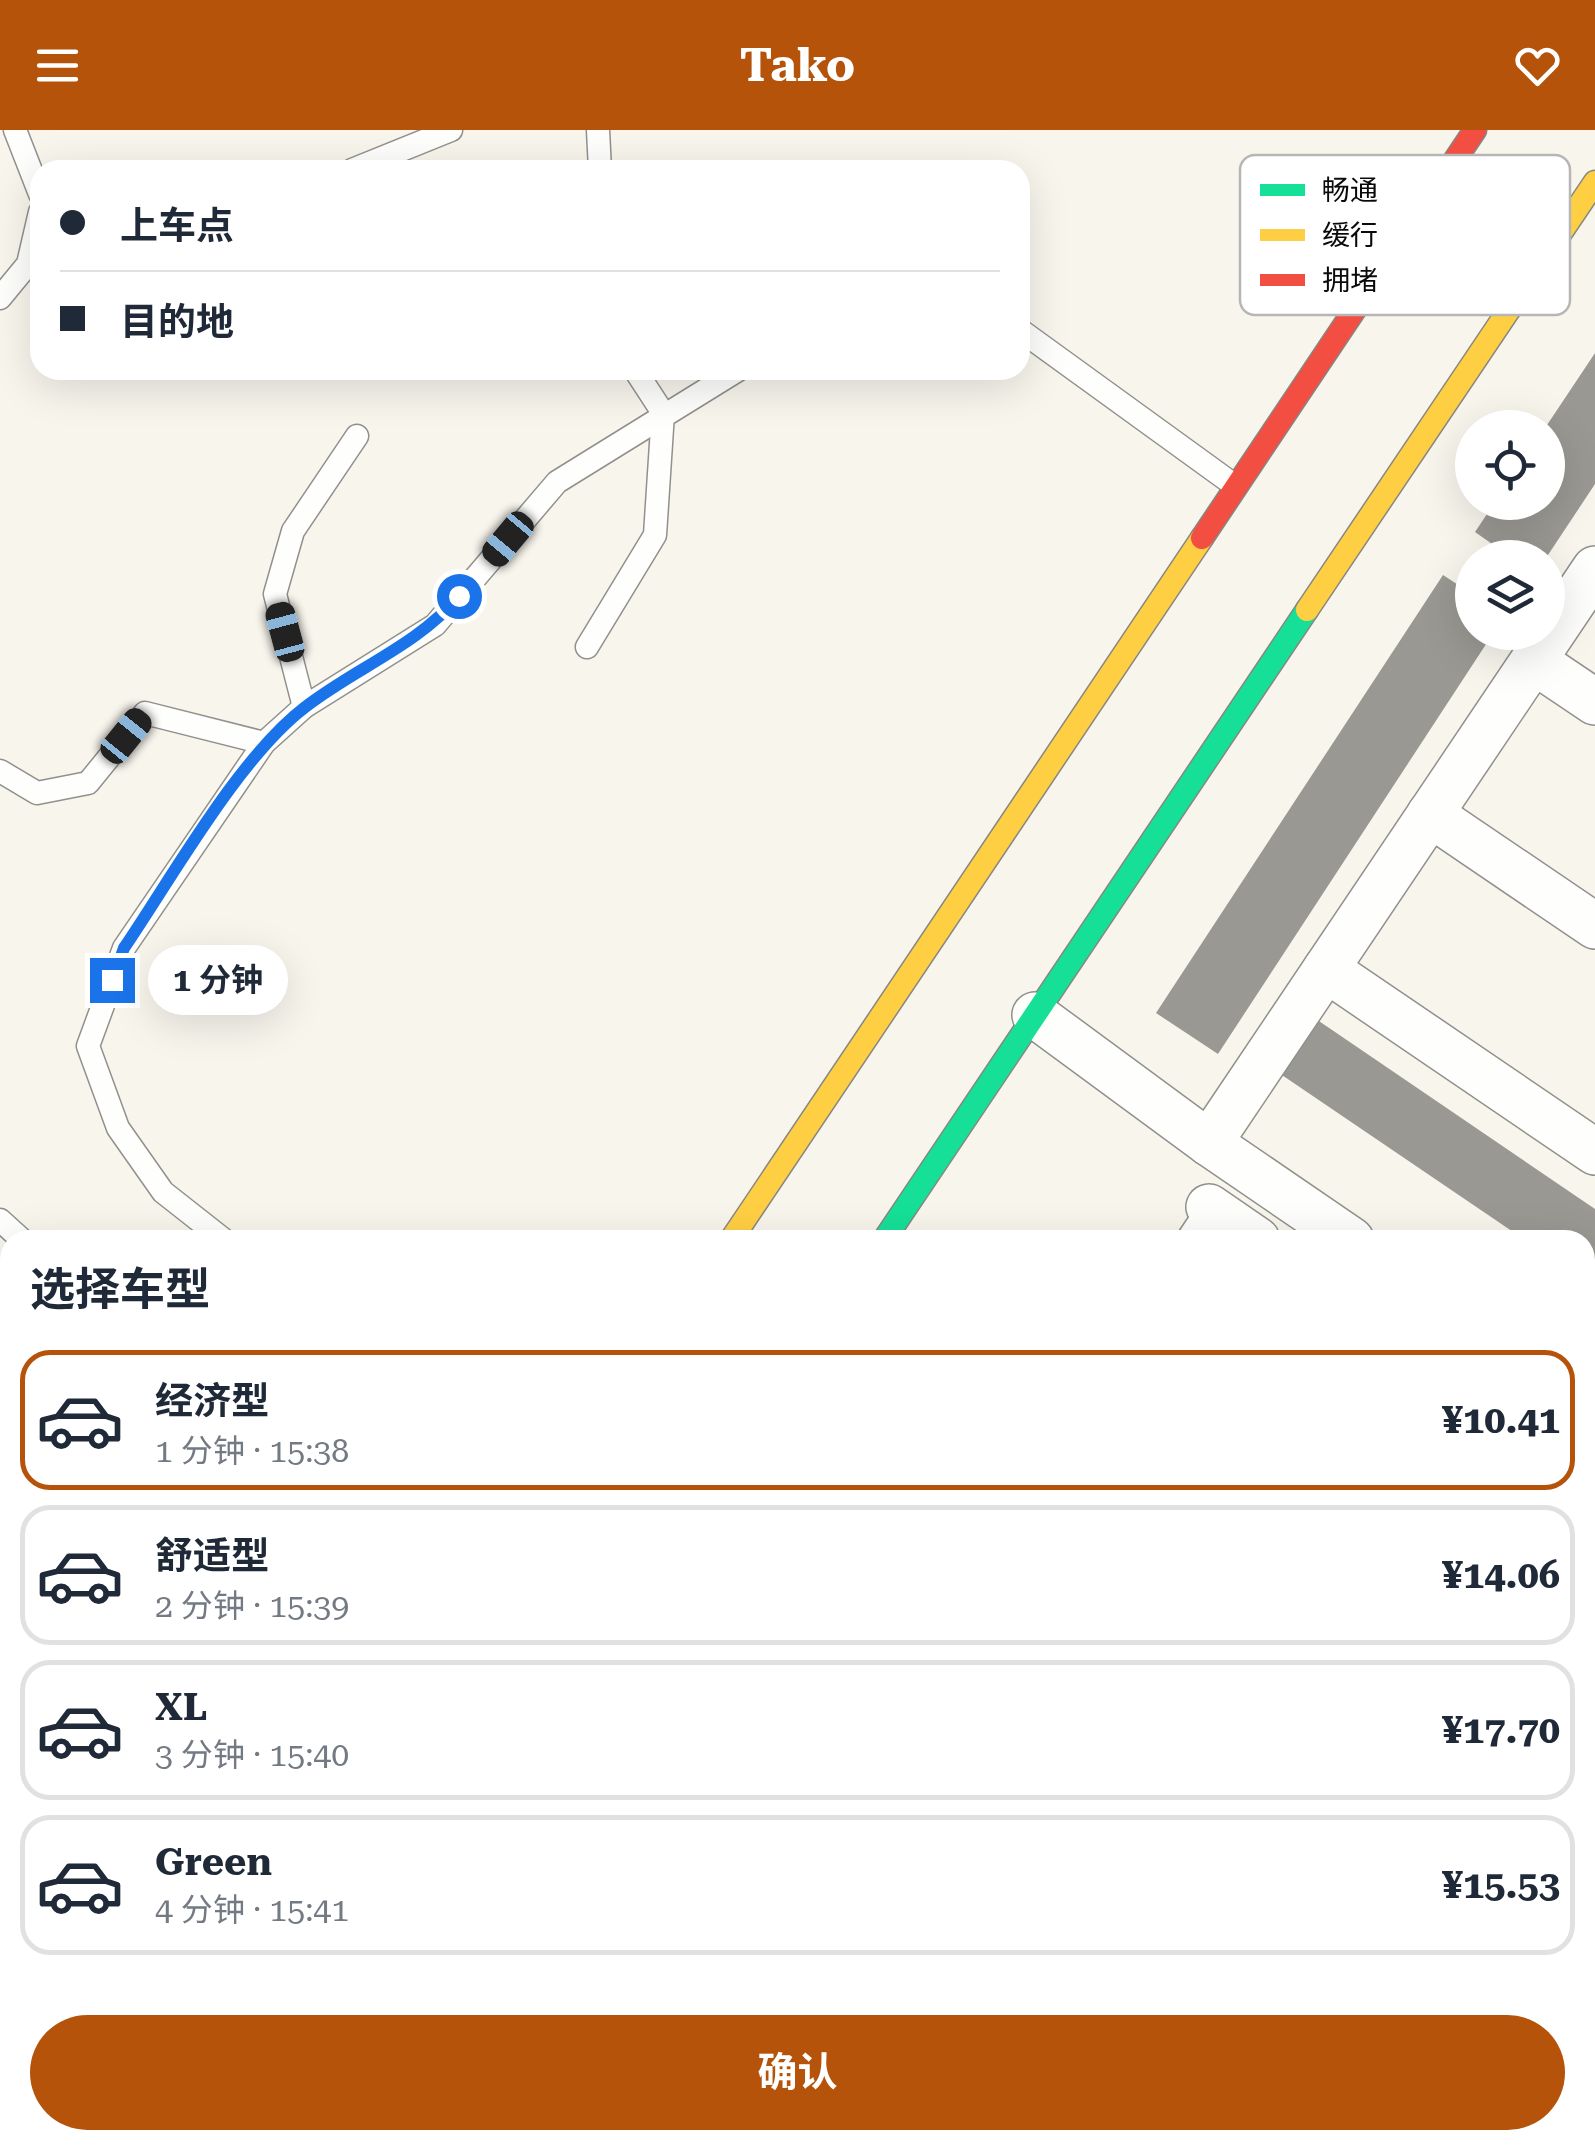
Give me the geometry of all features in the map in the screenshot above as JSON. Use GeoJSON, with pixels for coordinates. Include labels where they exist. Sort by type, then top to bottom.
{"type":"FeatureCollection","features":[{"type":"Feature","properties":{"kind":"main road"},"geometry":{"type":"LineString","coordinates":[[1457,155],[1474,130]]}},
{"type":"Feature","properties":{"kind":"main road"},"geometry":{"type":"LineString","coordinates":[[1570,219],[1595,182]]}},
{"type":"Feature","properties":{"kind":"main road"},"geometry":{"type":"LineString","coordinates":[[738,1230],[1349,315]]}},
{"type":"Feature","properties":{"kind":"main road"},"geometry":{"type":"LineString","coordinates":[[891,1230],[1506,315]]}},
{"type":"Feature","properties":{"kind":"street"},"geometry":{"type":"LineString","coordinates":[[1209,1143],[1595,569]]}},
{"type":"Feature","properties":{"kind":"street"},"geometry":{"type":"LineString","coordinates":[[1534,660],[1595,702]]}},
{"type":"Feature","properties":{"kind":"street"},"geometry":{"type":"LineString","coordinates":[[1430,814],[1595,926]]}},
{"type":"Feature","properties":{"kind":"street"},"geometry":{"type":"LineString","coordinates":[[1326,969],[1595,1152]]}},
{"type":"Feature","properties":{"kind":"street"},"geometry":{"type":"LineString","coordinates":[[1035,1015],[1209,1143],[1337,1230]]}},
{"type":"Feature","properties":{"kind":"lane"},"geometry":{"type":"LineString","coordinates":[[15,130],[30,168]]}},
{"type":"Feature","properties":{"kind":"lane"},"geometry":{"type":"LineString","coordinates":[[376,160],[450,130]]}},
{"type":"Feature","properties":{"kind":"lane"},"geometry":{"type":"LineString","coordinates":[[598,130],[600,160]]}},
{"type":"Feature","properties":{"kind":"lane"},"geometry":{"type":"LineString","coordinates":[[0,298],[28,264],[30,255]]}},
{"type":"Feature","properties":{"kind":"lane"},"geometry":{"type":"LineString","coordinates":[[1030,337],[1234,485]]}},
{"type":"Feature","properties":{"kind":"lane"},"geometry":{"type":"LineString","coordinates":[[586,647],[655,534],[663,413],[642,380]]}},
{"type":"Feature","properties":{"kind":"lane"},"geometry":{"type":"LineString","coordinates":[[211,1230],[163,1192],[118,1128],[88,1046],[124,948],[264,743],[304,707],[435,625],[557,482],[721,380]]}},
{"type":"Feature","properties":{"kind":"lane"},"geometry":{"type":"LineString","coordinates":[[304,707],[275,594],[293,531],[357,436]]}},
{"type":"Feature","properties":{"kind":"lane"},"geometry":{"type":"LineString","coordinates":[[0,771],[37,793],[88,783],[144,713],[264,743]]}},
{"type":"Feature","properties":{"kind":"building"},"geometry":{"type":"Polygon","coordinates":[[[1595,353],[1595,484],[1558,540],[1486,540],[1475,532],[1483,520],[1565,520],[1565,410],[1557,410],[1595,353]]]}},
{"type":"Feature","properties":{"kind":"building"},"geometry":{"type":"Polygon","coordinates":[[[1443,575],[1455,583],[1455,650],[1482,650],[1218,1054],[1156,1013],[1443,575]]]}},
{"type":"Feature","properties":{"kind":"building"},"geometry":{"type":"Polygon","coordinates":[[[1313,1017],[1595,1209],[1595,1230],[1510,1230],[1276,1071],[1313,1017]]]}},
{"type":"Feature","properties":{"kind":"traffic: fast"},"geometry":{"type":"LineString","coordinates":[[891,1230],[1307,610]]}},
{"type":"Feature","properties":{"kind":"traffic: slow"},"geometry":{"type":"LineString","coordinates":[[1570,219],[1595,182]]}},
{"type":"Feature","properties":{"kind":"traffic: slow"},"geometry":{"type":"LineString","coordinates":[[1307,610],[1506,315]]}},
{"type":"Feature","properties":{"kind":"traffic: slow"},"geometry":{"type":"LineString","coordinates":[[738,1230],[1202,538]]}},
{"type":"Feature","properties":{"kind":"traffic: jam"},"geometry":{"type":"LineString","coordinates":[[1458,155],[1475,130]]}},
{"type":"Feature","properties":{"kind":"traffic: jam"},"geometry":{"type":"LineString","coordinates":[[1202,538],[1351,315]]}},
{"type":"Feature","properties":{"kind":"route"},"geometry":{"type":"LineString","coordinates":[[112,980],[124,948],[264,743],[304,707],[435,625],[459,596]]}}]}
